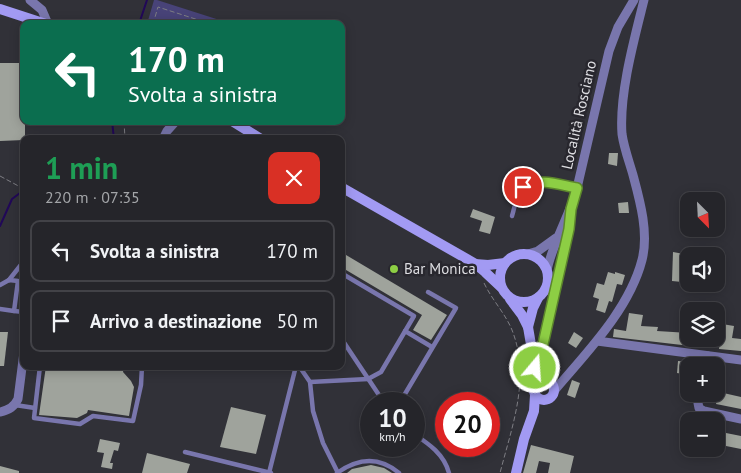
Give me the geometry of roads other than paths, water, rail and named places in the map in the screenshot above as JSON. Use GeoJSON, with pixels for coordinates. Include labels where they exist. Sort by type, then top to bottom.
{"type":"FeatureCollection","features":[{"type":"Feature","properties":{"kind":"main road"},"geometry":{"type":"LineString","coordinates":[[0,9],[34,20]]}},
{"type":"Feature","properties":{"kind":"main road"},"geometry":{"type":"LineString","coordinates":[[238,125],[255,135]]}},
{"type":"Feature","properties":{"kind":"main road"},"geometry":{"type":"LineString","coordinates":[[345,189],[474,264],[500,287],[522,315],[528,327],[535,368],[544,389],[524,438],[516,473]]}},
{"type":"Feature","properties":{"kind":"main road"},"geometry":{"type":"LineString","coordinates":[[500,287],[499,276],[505,263],[513,256],[528,254],[541,262],[547,270],[547,285],[533,308],[528,327]]}},
{"type":"Feature","properties":{"kind":"main road"},"geometry":{"type":"LineString","coordinates":[[474,264],[505,263]]}},
{"type":"Feature","properties":{"kind":"main road"},"geometry":{"type":"LineString","coordinates":[[510,298],[524,303],[538,298]]}},
{"type":"Feature","properties":{"kind":"street"},"geometry":{"type":"LineString","coordinates":[[30,0],[42,10],[46,20]]}},
{"type":"Feature","properties":{"kind":"street","name":"Località Rosciano"},"geometry":{"type":"LineString","coordinates":[[547,270],[557,238],[571,209],[577,188],[609,51],[618,27],[634,0]]}},
{"type":"Feature","properties":{"kind":"street"},"geometry":{"type":"LineString","coordinates":[[544,389],[565,379],[597,341],[629,292],[642,259],[644,240],[641,208],[622,135],[622,99],[644,0]]}},
{"type":"Feature","properties":{"kind":"street"},"geometry":{"type":"LineString","coordinates":[[165,135],[173,125]]}},
{"type":"Feature","properties":{"kind":"street"},"geometry":{"type":"LineString","coordinates":[[528,254],[538,251],[557,238]]}},
{"type":"Feature","properties":{"kind":"street"},"geometry":{"type":"LineString","coordinates":[[597,341],[741,360]]}},
{"type":"Feature","properties":{"kind":"street"},"geometry":{"type":"LineString","coordinates":[[0,412],[8,411],[15,405],[18,399],[22,370]]}},
{"type":"Feature","properties":{"kind":"street"},"geometry":{"type":"LineString","coordinates":[[698,402],[700,408],[704,411],[741,419]]}},
{"type":"Feature","properties":{"kind":"lane"},"geometry":{"type":"LineString","coordinates":[[512,216],[519,193],[530,182],[537,181],[577,188]]}},
{"type":"Feature","properties":{"kind":"lane"},"geometry":{"type":"LineString","coordinates":[[535,368],[541,353],[567,239],[571,209]]}},
{"type":"Feature","properties":{"kind":"lane"},"geometry":{"type":"LineString","coordinates":[[0,285],[9,280],[20,266]]}},
{"type":"Feature","properties":{"kind":"lane"},"geometry":{"type":"LineString","coordinates":[[310,382],[368,379],[381,372],[414,316],[345,275]]}},
{"type":"Feature","properties":{"kind":"lane"},"geometry":{"type":"LineString","coordinates":[[9,280],[18,281],[14,311]]}},
{"type":"Feature","properties":{"kind":"lane"},"geometry":{"type":"LineString","coordinates":[[406,392],[456,308],[428,292]]}},
{"type":"Feature","properties":{"kind":"lane"},"geometry":{"type":"LineString","coordinates":[[0,309],[20,312]]}},
{"type":"Feature","properties":{"kind":"lane"},"geometry":{"type":"LineString","coordinates":[[405,331],[432,347]]}},
{"type":"Feature","properties":{"kind":"lane"},"geometry":{"type":"LineString","coordinates":[[345,344],[377,392]]}},
{"type":"Feature","properties":{"kind":"lane"},"geometry":{"type":"LineString","coordinates":[[40,370],[34,418],[80,424],[94,416],[133,421],[141,385],[142,370]]}},
{"type":"Feature","properties":{"kind":"lane"},"geometry":{"type":"LineString","coordinates":[[185,452],[270,473],[297,370]]}},
{"type":"Feature","properties":{"kind":"lane"},"geometry":{"type":"LineString","coordinates":[[301,370],[310,382],[314,411],[323,443],[338,473],[351,464],[370,460],[390,465],[399,473]]}},
{"type":"Feature","properties":{"kind":"lane"},"geometry":{"type":"LineString","coordinates":[[15,405],[35,408]]}},
{"type":"Feature","properties":{"kind":"lane"},"geometry":{"type":"LineString","coordinates":[[425,442],[434,448],[448,468],[449,473]]}},
{"type":"Feature","properties":{"kind":"waterway"},"geometry":{"type":"LineString","coordinates":[[140,20],[147,0]]}},
{"type":"Feature","properties":{"kind":"waterway"},"geometry":{"type":"LineString","coordinates":[[112,125],[114,135]]}},
{"type":"Feature","properties":{"kind":"waterway"},"geometry":{"type":"LineString","coordinates":[[0,226],[12,199],[20,193]]}},
{"type":"Feature","properties":{"kind":"place","name":"Bar Monica"},"geometry":{"type":"Point","coordinates":[394,269]}}]}
